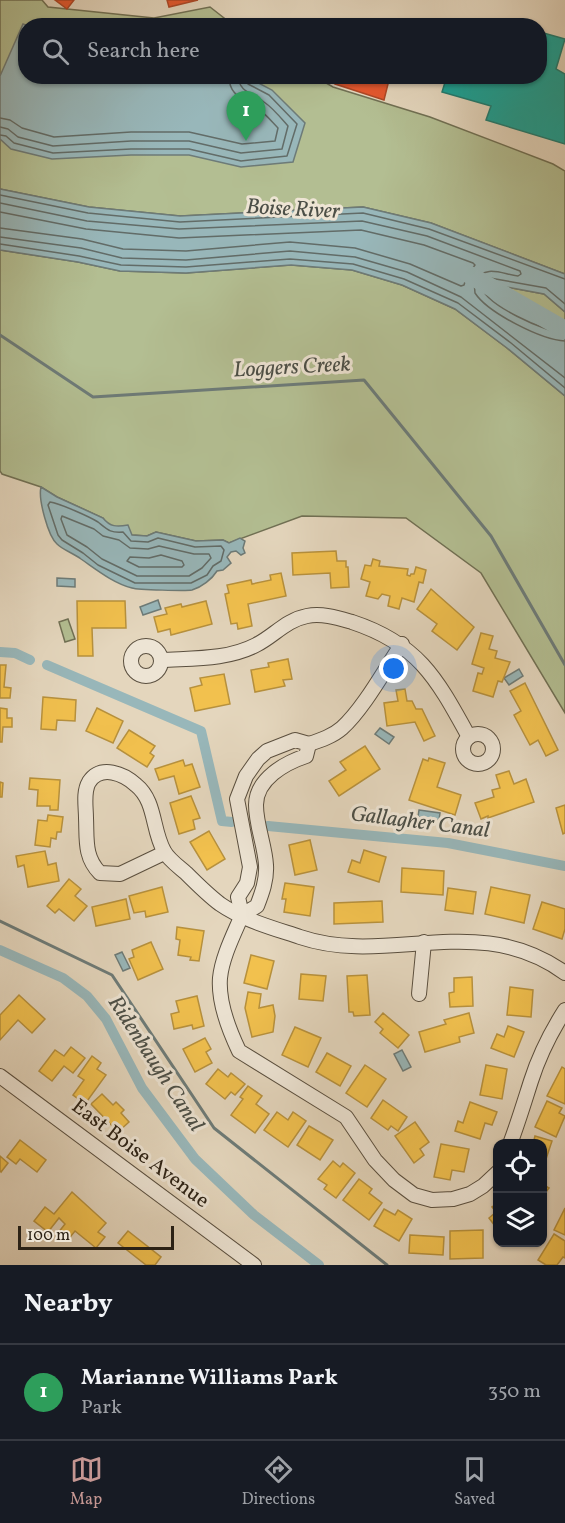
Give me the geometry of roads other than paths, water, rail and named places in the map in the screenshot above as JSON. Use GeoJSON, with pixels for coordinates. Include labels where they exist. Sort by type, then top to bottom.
{"type":"FeatureCollection","features":[{"type":"Feature","properties":{"kind":"street"},"geometry":{"type":"LineString","coordinates":[[161,660],[220,657],[256,645],[294,620],[318,614],[343,619],[376,630],[402,644],[439,684],[468,737]]}},
{"type":"Feature","properties":{"kind":"street"},"geometry":{"type":"LineString","coordinates":[[402,644],[342,729],[309,744],[295,740],[267,752],[258,759],[246,776],[237,800],[250,867],[247,883],[238,897],[242,915],[220,979],[222,998],[230,1033],[239,1052],[346,1117],[375,1160],[394,1180],[414,1195],[432,1200],[453,1199],[470,1194],[493,1177]]}},
{"type":"Feature","properties":{"kind":"street"},"geometry":{"type":"LineString","coordinates":[[242,915],[258,906],[265,882],[266,866],[256,804],[262,788],[286,763],[306,756],[309,744]]}},
{"type":"Feature","properties":{"kind":"street"},"geometry":{"type":"LineString","coordinates":[[164,853],[120,874],[100,873],[91,864],[88,853],[86,795],[90,782],[102,772],[116,772],[136,784],[144,793],[151,808],[155,830],[164,853],[210,896],[229,910],[299,937],[334,945],[458,941],[494,944],[529,954],[565,973]]}},
{"type":"Feature","properties":{"kind":"street"},"geometry":{"type":"LineString","coordinates":[[419,994],[424,942]]}},
{"type":"Feature","properties":{"kind":"street"},"geometry":{"type":"LineString","coordinates":[[512,1139],[549,1035],[565,1010]]}},
{"type":"Feature","properties":{"kind":"street","name":"East Boise Avenue"},"geometry":{"type":"LineString","coordinates":[[0,1076],[254,1265]]}},
{"type":"Feature","properties":{"kind":"water"},"geometry":{"type":"Polygon","coordinates":[[[18,35],[18,84],[260,84],[272,90],[305,123],[293,162],[241,167],[189,155],[52,159],[11,149],[0,139],[0,76],[18,35]]]}},
{"type":"Feature","properties":{"kind":"water"},"geometry":{"type":"Polygon","coordinates":[[[0,189],[89,207],[180,216],[363,207],[431,223],[565,274],[565,312],[544,294],[490,284],[486,287],[507,304],[565,328],[565,396],[455,309],[402,285],[352,270],[291,265],[186,273],[120,271],[0,250],[0,189]]]}},
{"type":"Feature","properties":{"kind":"water"},"geometry":{"type":"Polygon","coordinates":[[[41,487],[103,518],[111,525],[128,525],[132,535],[147,536],[156,532],[196,541],[223,540],[229,543],[240,538],[245,541],[243,548],[245,553],[241,555],[236,551],[231,552],[227,557],[231,563],[223,570],[217,571],[203,585],[192,590],[143,589],[125,586],[105,576],[57,544],[44,517],[41,487]]]}},
{"type":"Feature","properties":{"kind":"water"},"geometry":{"type":"Polygon","coordinates":[[[57,578],[75,579],[75,587],[57,586],[57,578]]]}},
{"type":"Feature","properties":{"kind":"water"},"geometry":{"type":"Polygon","coordinates":[[[158,600],[161,609],[143,615],[140,607],[158,600]]]}},
{"type":"Feature","properties":{"kind":"water"},"geometry":{"type":"Polygon","coordinates":[[[519,669],[523,676],[509,685],[504,678],[519,669]]]}},
{"type":"Feature","properties":{"kind":"water"},"geometry":{"type":"Polygon","coordinates":[[[380,728],[394,737],[389,744],[375,734],[380,728]]]}},
{"type":"Feature","properties":{"kind":"water"},"geometry":{"type":"Polygon","coordinates":[[[419,810],[440,813],[439,820],[418,817],[419,810]]]}},
{"type":"Feature","properties":{"kind":"water"},"geometry":{"type":"Polygon","coordinates":[[[122,952],[130,968],[123,971],[115,955],[122,952]]]}},
{"type":"Feature","properties":{"kind":"water"},"geometry":{"type":"Polygon","coordinates":[[[402,1050],[411,1067],[403,1071],[394,1054],[402,1050]]]}},
{"type":"Feature","properties":{"kind":"waterway","name":"Boise River"},"geometry":{"type":"LineString","coordinates":[[468,274],[565,330]]}},
{"type":"Feature","properties":{"kind":"waterway","name":"Loggers Creek"},"geometry":{"type":"LineString","coordinates":[[0,335],[93,397],[364,380],[491,536],[565,665]]}},
{"type":"Feature","properties":{"kind":"waterway","name":"Gallagher Canal"},"geometry":{"type":"LineString","coordinates":[[0,652],[15,653],[30,660]]}},
{"type":"Feature","properties":{"kind":"waterway","name":"Gallagher Canal"},"geometry":{"type":"LineString","coordinates":[[47,665],[201,731],[222,821],[232,822]]}},
{"type":"Feature","properties":{"kind":"waterway","name":"Gallagher Canal"},"geometry":{"type":"LineString","coordinates":[[268,826],[448,843],[565,866]]}},
{"type":"Feature","properties":{"kind":"waterway"},"geometry":{"type":"LineString","coordinates":[[0,921],[112,975],[214,1128],[387,1265]]}},
{"type":"Feature","properties":{"kind":"waterway","name":"Ridenbaugh Canal"},"geometry":{"type":"LineString","coordinates":[[0,950],[63,978],[87,996],[106,1019],[142,1088],[195,1159],[254,1215],[319,1265]]}},
{"type":"Feature","properties":{"kind":"place","name":"Marianne Williams Park"},"geometry":{"type":"Point","coordinates":[246,141]}}]}
